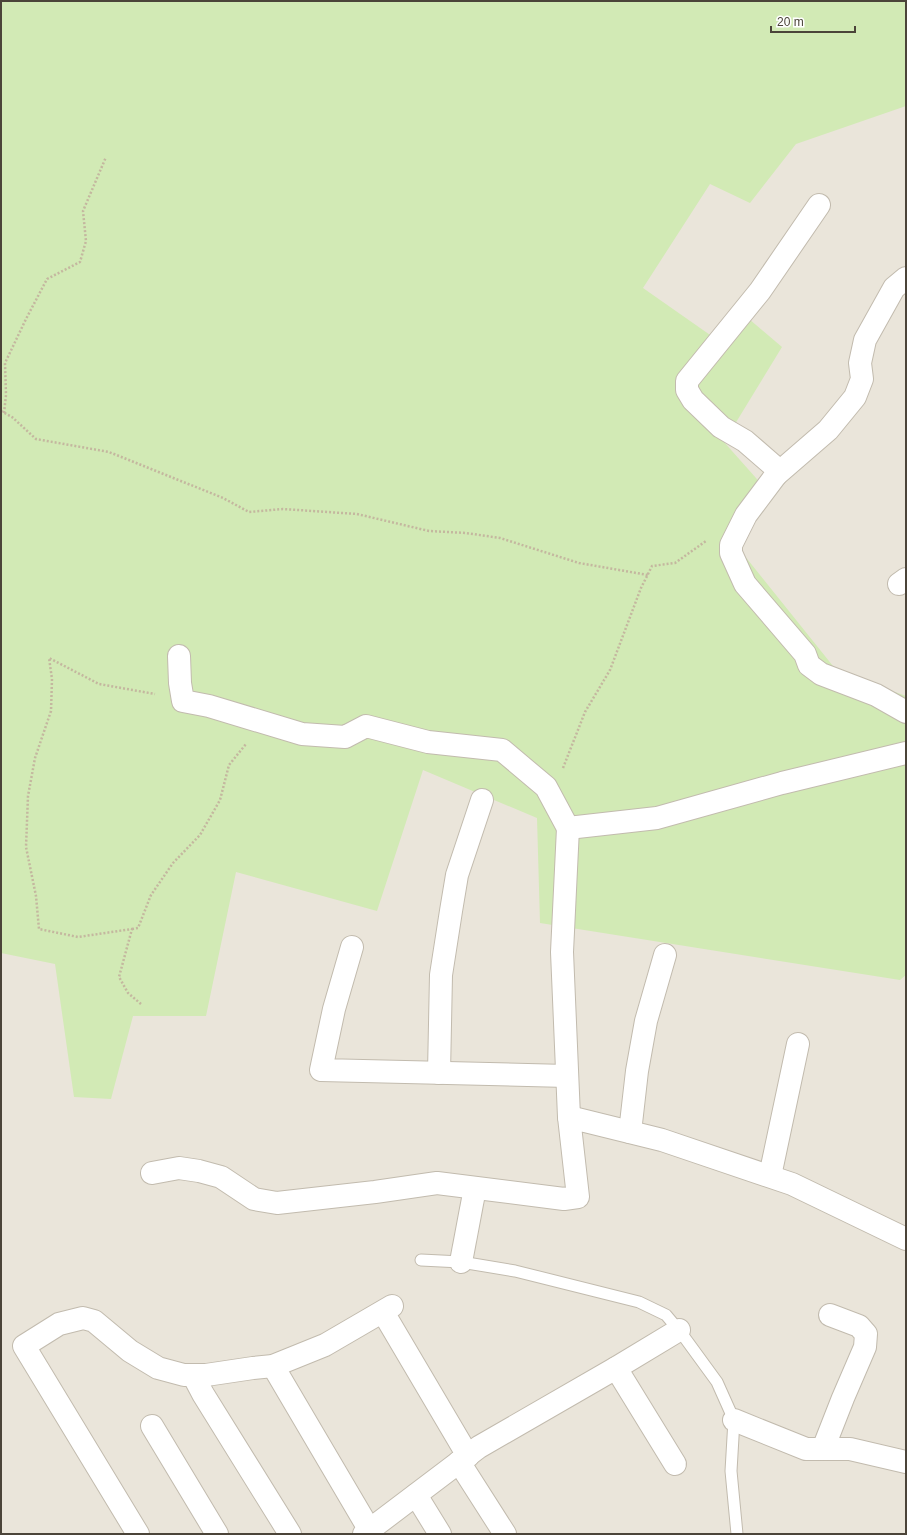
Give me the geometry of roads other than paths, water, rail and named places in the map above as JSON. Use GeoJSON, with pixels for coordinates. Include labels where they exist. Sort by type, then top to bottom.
{"type":"FeatureCollection","features":[{"type":"Feature","properties":{"kind":"street"},"geometry":{"type":"LineString","coordinates":[[776,475],[775,467],[746,441],[720,427],[693,400],[687,390],[687,382],[760,291],[819,205]]}},
{"type":"Feature","properties":{"kind":"street"},"geometry":{"type":"LineString","coordinates":[[906,278],[894,288],[865,340],[860,363],[862,379],[855,397],[828,430],[776,475],[746,515],[731,545],[731,553],[746,584],[805,654],[810,665],[821,674],[876,695],[906,712]]}},
{"type":"Feature","properties":{"kind":"street"},"geometry":{"type":"LineString","coordinates":[[152,1172],[179,1168],[199,1171],[221,1178],[254,1199],[277,1202],[437,1183],[564,1199],[578,1197],[569,1117],[562,952],[568,828],[546,787],[502,750],[428,742],[366,726],[345,737],[302,734],[209,706],[183,701],[180,683],[179,656]]}},
{"type":"Feature","properties":{"kind":"street"},"geometry":{"type":"LineString","coordinates":[[568,828],[657,818],[782,783],[906,753]]}},
{"type":"Feature","properties":{"kind":"street"},"geometry":{"type":"LineString","coordinates":[[439,1073],[441,975],[453,896],[457,875],[482,800]]}},
{"type":"Feature","properties":{"kind":"street"},"geometry":{"type":"LineString","coordinates":[[352,947],[334,1009],[321,1070],[567,1076]]}},
{"type":"Feature","properties":{"kind":"street"},"geometry":{"type":"LineString","coordinates":[[630,1132],[637,1071],[646,1021],[665,955]]}},
{"type":"Feature","properties":{"kind":"street"},"geometry":{"type":"LineString","coordinates":[[770,1176],[798,1044]]}},
{"type":"Feature","properties":{"kind":"street"},"geometry":{"type":"LineString","coordinates":[[569,1117],[662,1140],[792,1184],[906,1240]]}},
{"type":"Feature","properties":{"kind":"street"},"geometry":{"type":"LineString","coordinates":[[461,1262],[475,1188]]}},
{"type":"Feature","properties":{"kind":"street"},"geometry":{"type":"LineString","coordinates":[[138,1534],[24,1346],[59,1324],[83,1318],[94,1321],[130,1351],[158,1368],[184,1375],[206,1375],[273,1366],[325,1344],[387,1309],[463,1459],[505,1534]]}},
{"type":"Feature","properties":{"kind":"street"},"geometry":{"type":"LineString","coordinates":[[823,1449],[842,1398],[865,1347],[866,1334],[859,1326],[830,1315]]}},
{"type":"Feature","properties":{"kind":"street"},"geometry":{"type":"LineString","coordinates":[[273,1366],[367,1532],[479,1447],[679,1330]]}},
{"type":"Feature","properties":{"kind":"street"},"geometry":{"type":"LineString","coordinates":[[616,1368],[675,1464]]}},
{"type":"Feature","properties":{"kind":"street"},"geometry":{"type":"LineString","coordinates":[[192,1375],[290,1534]]}},
{"type":"Feature","properties":{"kind":"street"},"geometry":{"type":"LineString","coordinates":[[734,1420],[806,1449],[850,1449],[906,1462]]}},
{"type":"Feature","properties":{"kind":"street"},"geometry":{"type":"LineString","coordinates":[[152,1426],[217,1534]]}},
{"type":"Feature","properties":{"kind":"street"},"geometry":{"type":"LineString","coordinates":[[416,1495],[440,1534]]}},
{"type":"Feature","properties":{"kind":"lane"},"geometry":{"type":"LineString","coordinates":[[421,1260],[461,1262],[515,1271],[639,1302],[666,1315],[679,1330],[717,1382],[734,1420],[731,1471],[737,1534]]}}]}
